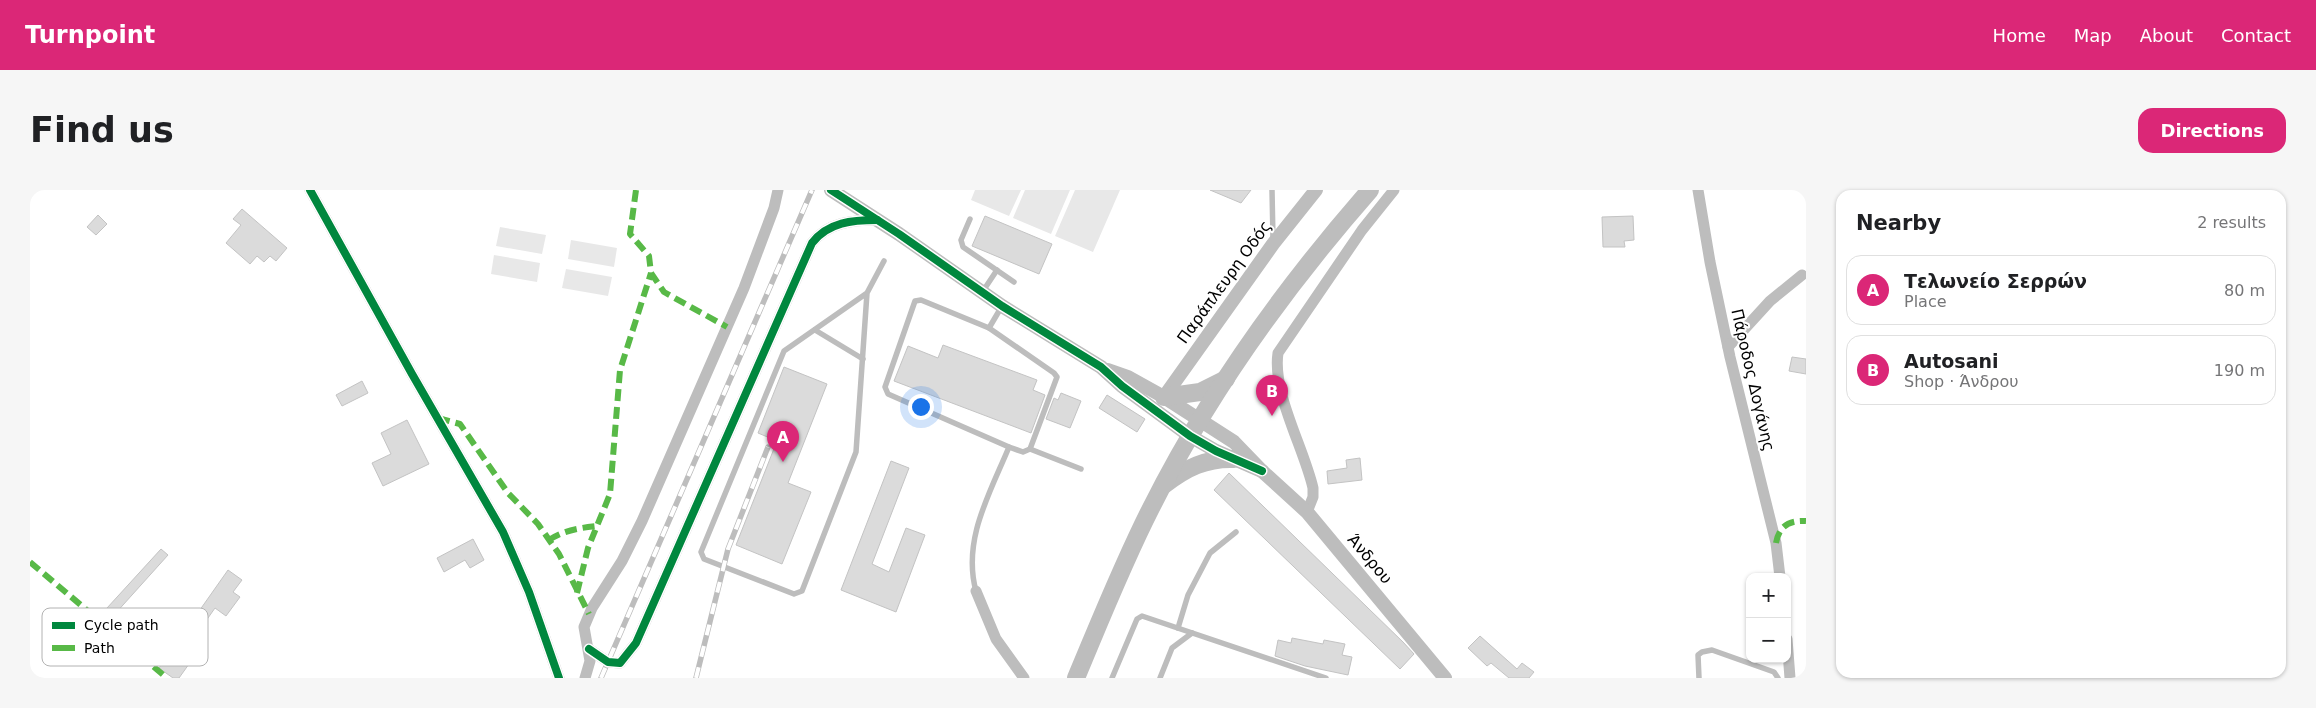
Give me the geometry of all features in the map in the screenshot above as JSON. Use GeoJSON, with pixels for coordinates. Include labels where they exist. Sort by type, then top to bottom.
{"type":"FeatureCollection","features":[{"type":"Feature","properties":{"kind":"main road"},"geometry":{"type":"LineString","coordinates":[[1076,678],[1138,534],[1162,486],[1200,419],[1226,378],[1296,278],[1370,190]]}},
{"type":"Feature","properties":{"kind":"main road"},"geometry":{"type":"LineString","coordinates":[[1164,397],[1200,392],[1226,378]]}},
{"type":"Feature","properties":{"kind":"main road"},"geometry":{"type":"LineString","coordinates":[[1162,486],[1176,476],[1204,462],[1219,458],[1234,459]]}},
{"type":"Feature","properties":{"kind":"street"},"geometry":{"type":"LineString","coordinates":[[310,190],[412,374],[504,532],[529,592],[559,678]]}},
{"type":"Feature","properties":{"kind":"street"},"geometry":{"type":"LineString","coordinates":[[585,678],[590,661],[584,628],[592,608],[622,561],[642,520],[744,288],[774,208],[778,190]]}},
{"type":"Feature","properties":{"kind":"street"},"geometry":{"type":"LineString","coordinates":[[831,190],[1002,306],[1101,367],[1122,386],[1190,436],[1262,471]]}},
{"type":"Feature","properties":{"kind":"street","name":"Παράπλευρη Οδός"},"geometry":{"type":"LineString","coordinates":[[1164,397],[1273,244],[1316,190]]}},
{"type":"Feature","properties":{"kind":"street"},"geometry":{"type":"LineString","coordinates":[[1307,512],[1313,488],[1282,391],[1277,368],[1278,353],[1362,230],[1394,190]]}},
{"type":"Feature","properties":{"kind":"street","name":"Πάροδος Δογάνης"},"geometry":{"type":"LineString","coordinates":[[1698,190],[1710,262],[1728,347],[1776,543],[1780,573]]}},
{"type":"Feature","properties":{"kind":"street"},"geometry":{"type":"LineString","coordinates":[[589,649],[613,664],[620,663],[626,659],[636,642],[812,243],[819,233],[838,224],[877,220]]}},
{"type":"Feature","properties":{"kind":"street"},"geometry":{"type":"LineString","coordinates":[[1728,347],[1770,301],[1802,275]]}},
{"type":"Feature","properties":{"kind":"street","name":"Άνδρου"},"geometry":{"type":"LineString","coordinates":[[1101,367],[1128,377],[1164,397],[1234,442],[1262,471],[1307,512],[1406,629],[1442,676]]}},
{"type":"Feature","properties":{"kind":"street"},"geometry":{"type":"LineString","coordinates":[[976,591],[996,639],[1024,678]]}},
{"type":"Feature","properties":{"kind":"street"},"geometry":{"type":"LineString","coordinates":[[1789,663],[1790,678]]}},
{"type":"Feature","properties":{"kind":"lane"},"geometry":{"type":"LineString","coordinates":[[1272,190],[1273,244]]}},
{"type":"Feature","properties":{"kind":"lane"},"geometry":{"type":"LineString","coordinates":[[970,219],[961,240],[963,246],[1014,282]]}},
{"type":"Feature","properties":{"kind":"lane"},"geometry":{"type":"LineString","coordinates":[[867,293],[784,351],[701,552],[704,559],[794,594],[800,593],[856,452],[867,293],[884,261]]}},
{"type":"Feature","properties":{"kind":"lane"},"geometry":{"type":"LineString","coordinates":[[983,292],[997,270]]}},
{"type":"Feature","properties":{"kind":"lane"},"geometry":{"type":"LineString","coordinates":[[1030,449],[1056,380],[1056,375],[989,328],[921,300],[915,301],[885,390],[888,394],[1009,447],[1023,452],[1030,449],[1082,468]]}},
{"type":"Feature","properties":{"kind":"lane"},"geometry":{"type":"LineString","coordinates":[[989,328],[1002,306]]}},
{"type":"Feature","properties":{"kind":"lane"},"geometry":{"type":"LineString","coordinates":[[815,330],[863,359]]}},
{"type":"Feature","properties":{"kind":"lane"},"geometry":{"type":"LineString","coordinates":[[976,591],[972,575],[972,548],[976,530],[1009,447]]}},
{"type":"Feature","properties":{"kind":"lane"},"geometry":{"type":"LineString","coordinates":[[1178,628],[1188,595],[1210,553],[1236,532]]}},
{"type":"Feature","properties":{"kind":"lane"},"geometry":{"type":"LineString","coordinates":[[1112,678],[1139,617],[1142,616],[1326,678]]}},
{"type":"Feature","properties":{"kind":"lane"},"geometry":{"type":"LineString","coordinates":[[1160,678],[1172,648],[1192,633]]}},
{"type":"Feature","properties":{"kind":"lane"},"geometry":{"type":"LineString","coordinates":[[1699,678],[1698,656],[1702,652],[1712,650],[1774,672],[1778,678]]}},
{"type":"Feature","properties":{"kind":"shaded area"},"geometry":{"type":"Polygon","coordinates":[[[975,190],[1021,190],[1009,216],[971,200],[975,190]]]}},
{"type":"Feature","properties":{"kind":"shaded area"},"geometry":{"type":"Polygon","coordinates":[[[1025,190],[1070,190],[1051,234],[1013,218],[1025,190]]]}},
{"type":"Feature","properties":{"kind":"shaded area"},"geometry":{"type":"Polygon","coordinates":[[[1075,190],[1120,190],[1093,252],[1055,236],[1075,190]]]}},
{"type":"Feature","properties":{"kind":"shaded area"},"geometry":{"type":"Polygon","coordinates":[[[500,227],[546,235],[542,254],[496,246],[500,227]]]}},
{"type":"Feature","properties":{"kind":"shaded area"},"geometry":{"type":"Polygon","coordinates":[[[571,240],[617,248],[614,267],[568,259],[571,240]]]}},
{"type":"Feature","properties":{"kind":"shaded area"},"geometry":{"type":"Polygon","coordinates":[[[494,255],[540,263],[537,282],[491,274],[494,255]]]}},
{"type":"Feature","properties":{"kind":"shaded area"},"geometry":{"type":"Polygon","coordinates":[[[566,269],[612,277],[608,296],[562,288],[566,269]]]}},
{"type":"Feature","properties":{"kind":"building"},"geometry":{"type":"Polygon","coordinates":[[[1210,190],[1251,190],[1241,203],[1210,190]]]}},
{"type":"Feature","properties":{"kind":"building"},"geometry":{"type":"Polygon","coordinates":[[[242,209],[287,248],[276,261],[270,256],[264,262],[257,256],[250,264],[226,243],[241,225],[233,219],[242,209]]]}},
{"type":"Feature","properties":{"kind":"building"},"geometry":{"type":"Polygon","coordinates":[[[98,215],[107,224],[96,235],[87,227],[98,215]]]}},
{"type":"Feature","properties":{"kind":"building"},"geometry":{"type":"Polygon","coordinates":[[[985,216],[1052,244],[1039,274],[972,246],[985,216]]]}},
{"type":"Feature","properties":{"kind":"building"},"geometry":{"type":"Polygon","coordinates":[[[1633,216],[1634,240],[1624,241],[1625,247],[1603,247],[1602,217],[1633,216]]]}},
{"type":"Feature","properties":{"kind":"building"},"geometry":{"type":"Polygon","coordinates":[[[943,345],[1037,380],[1033,390],[1045,395],[1031,433],[894,381],[908,346],[938,358],[943,345]]]}},
{"type":"Feature","properties":{"kind":"building"},"geometry":{"type":"Polygon","coordinates":[[[1792,357],[1806,359],[1806,374],[1789,371],[1792,357]]]}},
{"type":"Feature","properties":{"kind":"building"},"geometry":{"type":"Polygon","coordinates":[[[784,367],[827,384],[788,483],[811,492],[782,564],[736,545],[777,441],[758,433],[784,367]]]}},
{"type":"Feature","properties":{"kind":"building"},"geometry":{"type":"Polygon","coordinates":[[[362,381],[368,393],[342,406],[336,395],[362,381]]]}},
{"type":"Feature","properties":{"kind":"building"},"geometry":{"type":"Polygon","coordinates":[[[1061,393],[1081,401],[1070,428],[1046,419],[1054,398],[1058,400],[1061,393]]]}},
{"type":"Feature","properties":{"kind":"building"},"geometry":{"type":"Polygon","coordinates":[[[1107,395],[1145,419],[1137,432],[1099,408],[1107,395]]]}},
{"type":"Feature","properties":{"kind":"building"},"geometry":{"type":"Polygon","coordinates":[[[407,420],[429,464],[383,486],[372,463],[391,454],[381,433],[407,420]]]}},
{"type":"Feature","properties":{"kind":"building"},"geometry":{"type":"Polygon","coordinates":[[[1360,458],[1362,480],[1328,484],[1327,471],[1347,468],[1346,460],[1360,458]]]}},
{"type":"Feature","properties":{"kind":"building"},"geometry":{"type":"Polygon","coordinates":[[[891,461],[909,468],[872,564],[889,572],[906,528],[925,535],[896,612],[841,590],[891,461]]]}},
{"type":"Feature","properties":{"kind":"building"},"geometry":{"type":"Polygon","coordinates":[[[1229,473],[1414,654],[1400,669],[1214,490],[1229,473]]]}},
{"type":"Feature","properties":{"kind":"building"},"geometry":{"type":"Polygon","coordinates":[[[473,539],[484,560],[470,568],[465,560],[444,572],[437,558],[473,539]]]}},
{"type":"Feature","properties":{"kind":"building"},"geometry":{"type":"Polygon","coordinates":[[[161,549],[168,555],[120,608],[107,608],[161,549]]]}},
{"type":"Feature","properties":{"kind":"building"},"geometry":{"type":"Polygon","coordinates":[[[228,570],[242,580],[233,592],[240,597],[226,616],[215,608],[208,618],[208,608],[201,608],[228,570]]]}},
{"type":"Feature","properties":{"kind":"building"},"geometry":{"type":"Polygon","coordinates":[[[1480,636],[1517,669],[1522,663],[1534,672],[1529,678],[1509,678],[1491,663],[1487,666],[1468,648],[1480,636]]]}},
{"type":"Feature","properties":{"kind":"building"},"geometry":{"type":"Polygon","coordinates":[[[1292,638],[1323,644],[1324,640],[1345,644],[1342,655],[1352,657],[1348,675],[1305,666],[1275,656],[1278,640],[1291,643],[1292,638]]]}},
{"type":"Feature","properties":{"kind":"building"},"geometry":{"type":"Polygon","coordinates":[[[160,666],[188,666],[179,678],[173,678],[159,668],[160,666]]]}},
{"type":"Feature","properties":{"kind":"railway"},"geometry":{"type":"LineString","coordinates":[[601,678],[812,190]]}},
{"type":"Feature","properties":{"kind":"railway"},"geometry":{"type":"LineString","coordinates":[[696,678],[728,549],[768,447]]}},
{"type":"Feature","properties":{"kind":"marked path"},"geometry":{"type":"LineString","coordinates":[[636,190],[630,234],[649,256],[651,273],[664,292],[727,327]]}},
{"type":"Feature","properties":{"kind":"marked path"},"geometry":{"type":"LineString","coordinates":[[577,593],[588,548],[610,494],[620,370],[651,273]]}},
{"type":"Feature","properties":{"kind":"marked path"},"geometry":{"type":"LineString","coordinates":[[438,418],[460,424],[508,493],[538,524],[559,554],[589,614]]}},
{"type":"Feature","properties":{"kind":"marked path"},"geometry":{"type":"LineString","coordinates":[[1776,543],[1777,537],[1786,525],[1806,521]]}},
{"type":"Feature","properties":{"kind":"marked path"},"geometry":{"type":"LineString","coordinates":[[549,540],[566,532],[597,526]]}},
{"type":"Feature","properties":{"kind":"marked path"},"geometry":{"type":"LineString","coordinates":[[30,562],[84,608]]}},
{"type":"Feature","properties":{"kind":"marked path"},"geometry":{"type":"LineString","coordinates":[[153,666],[167,678]]}},
{"type":"Feature","properties":{"kind":"cycle path"},"geometry":{"type":"LineString","coordinates":[[310,190],[412,374],[503,532],[529,592],[559,678]]}},
{"type":"Feature","properties":{"kind":"cycle path"},"geometry":{"type":"LineString","coordinates":[[831,190],[899,234],[1002,306],[1101,367],[1122,386],[1190,436],[1216,451],[1262,471]]}},
{"type":"Feature","properties":{"kind":"cycle path"},"geometry":{"type":"LineString","coordinates":[[589,649],[608,662],[620,663],[636,643],[812,243],[818,236],[833,226],[850,222],[877,220]]}},
{"type":"Feature","properties":{"kind":"place","name":"Autosani"},"geometry":{"type":"Point","coordinates":[1272,416]}},
{"type":"Feature","properties":{"kind":"place","name":"Τελωνείο Σερρών"},"geometry":{"type":"Point","coordinates":[783,462]}}]}
